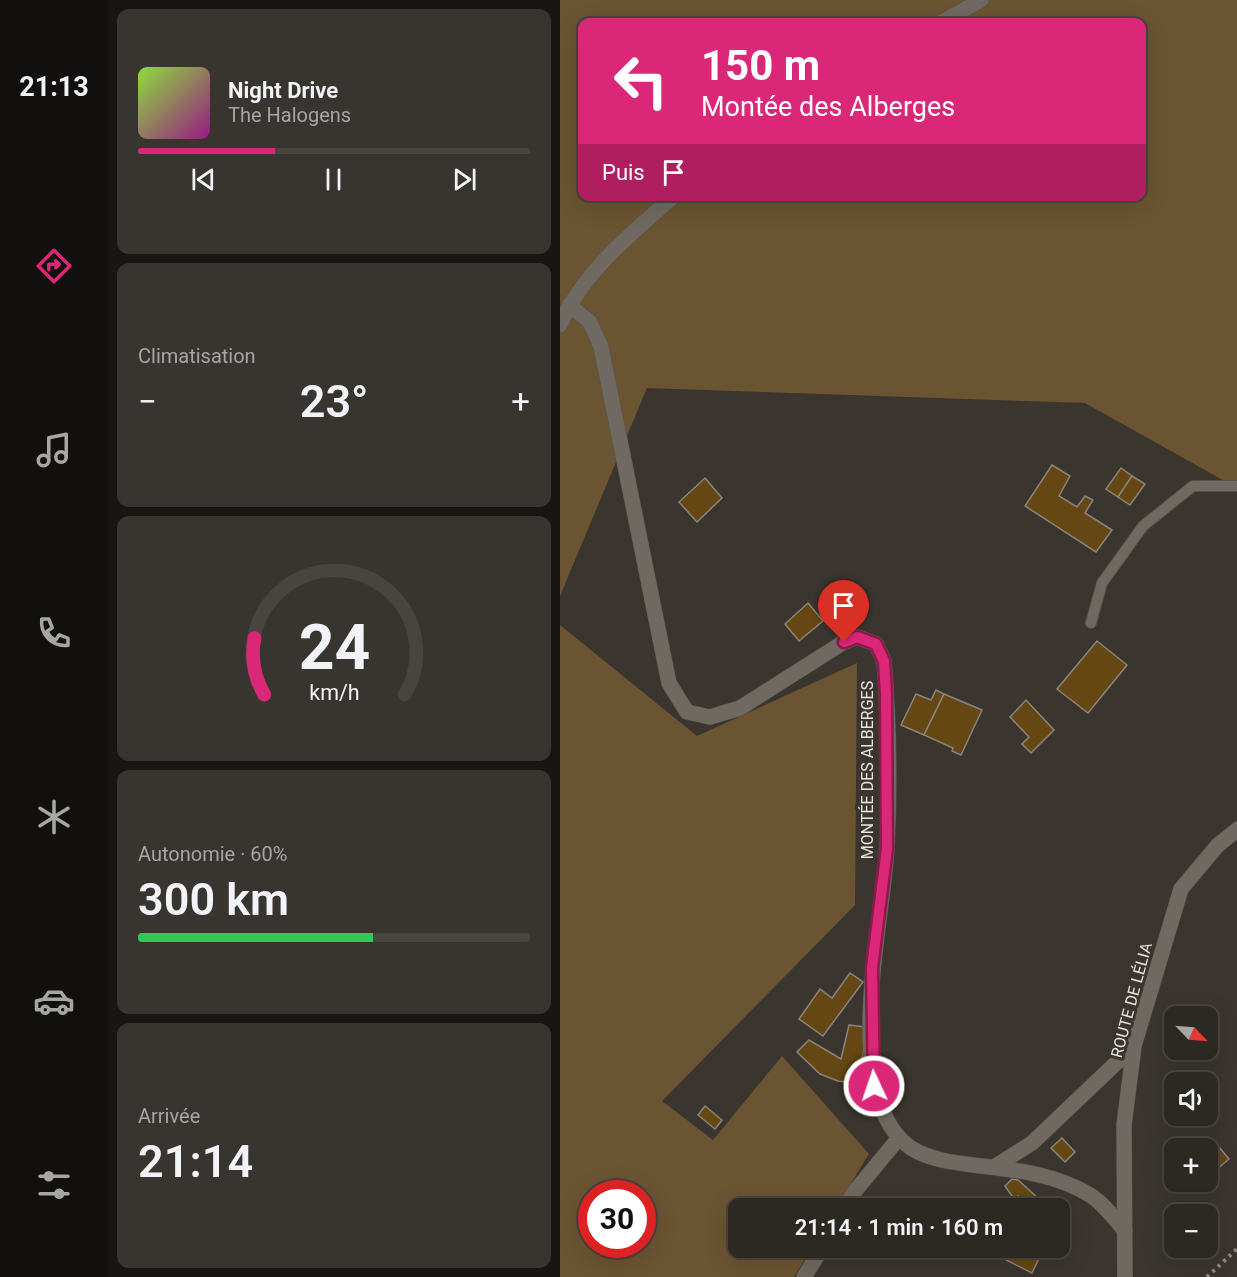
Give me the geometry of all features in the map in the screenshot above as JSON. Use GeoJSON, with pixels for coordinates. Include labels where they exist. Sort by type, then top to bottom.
{"type":"FeatureCollection","features":[{"type":"Feature","properties":{"kind":"street"},"geometry":{"type":"LineString","coordinates":[[949,18],[981,0]]}},
{"type":"Feature","properties":{"kind":"street"},"geometry":{"type":"LineString","coordinates":[[560,325],[569,305],[610,255],[669,201]]}},
{"type":"Feature","properties":{"kind":"street","name":"MONTÉE DES ALBERGES"},"geometry":{"type":"LineString","coordinates":[[569,305],[590,322],[601,347],[670,683],[687,712],[710,717],[740,708],[844,642],[857,637],[876,644],[884,661],[887,848],[872,968],[871,1034],[874,1086],[882,1112],[898,1139],[917,1152],[947,1162],[994,1167],[1054,1178],[1092,1196],[1125,1231]]}},
{"type":"Feature","properties":{"kind":"street","name":"ROUTE DE LÉLIA"},"geometry":{"type":"LineString","coordinates":[[1125,1277],[1124,1125],[1134,1046],[1181,890],[1218,845],[1238,829]]}},
{"type":"Feature","properties":{"kind":"street"},"geometry":{"type":"LineString","coordinates":[[994,1167],[1032,1143],[1134,1046]]}},
{"type":"Feature","properties":{"kind":"street"},"geometry":{"type":"LineString","coordinates":[[851,1198],[898,1139]]}},
{"type":"Feature","properties":{"kind":"street"},"geometry":{"type":"LineString","coordinates":[[804,1277],[815,1258]]}},
{"type":"Feature","properties":{"kind":"lane"},"geometry":{"type":"LineString","coordinates":[[1091,623],[1102,583],[1143,526],[1193,486],[1238,486]]}},
{"type":"Feature","properties":{"kind":"path"},"geometry":{"type":"LineString","coordinates":[[1207,1277],[1238,1248]]}},
{"type":"Feature","properties":{"kind":"shaded area"},"geometry":{"type":"Polygon","coordinates":[[[560,0],[1237,0],[1237,488],[1085,403],[647,388],[560,596],[560,0]]]}},
{"type":"Feature","properties":{"kind":"shaded area"},"geometry":{"type":"Polygon","coordinates":[[[560,625],[697,736],[857,663],[855,905],[662,1101],[713,1140],[782,1056],[869,1154],[842,1198],[728,1198],[728,1258],[806,1258],[794,1277],[560,1277],[560,625]]]}},
{"type":"Feature","properties":{"kind":"building"},"geometry":{"type":"Polygon","coordinates":[[[1052,465],[1070,476],[1059,496],[1077,507],[1085,496],[1093,500],[1085,513],[1112,530],[1096,552],[1025,506],[1052,465]]]}},
{"type":"Feature","properties":{"kind":"building"},"geometry":{"type":"Polygon","coordinates":[[[1121,468],[1132,476],[1118,497],[1106,489],[1121,468]]]}},
{"type":"Feature","properties":{"kind":"building"},"geometry":{"type":"Polygon","coordinates":[[[1132,476],[1145,484],[1130,505],[1118,497],[1132,476]]]}},
{"type":"Feature","properties":{"kind":"building"},"geometry":{"type":"Polygon","coordinates":[[[705,478],[722,498],[697,522],[679,502],[705,478]]]}},
{"type":"Feature","properties":{"kind":"building"},"geometry":{"type":"Polygon","coordinates":[[[808,603],[823,621],[799,641],[785,624],[808,603]]]}},
{"type":"Feature","properties":{"kind":"building"},"geometry":{"type":"Polygon","coordinates":[[[1097,641],[1127,665],[1088,713],[1057,689],[1097,641]]]}},
{"type":"Feature","properties":{"kind":"building"},"geometry":{"type":"Polygon","coordinates":[[[936,690],[944,694],[924,735],[901,725],[916,694],[931,700],[936,690]]]}},
{"type":"Feature","properties":{"kind":"building"},"geometry":{"type":"Polygon","coordinates":[[[944,694],[982,710],[961,755],[952,751],[953,748],[924,735],[944,694]]]}},
{"type":"Feature","properties":{"kind":"building"},"geometry":{"type":"Polygon","coordinates":[[[1026,700],[1054,730],[1031,753],[1022,744],[1029,737],[1010,717],[1026,700]]]}},
{"type":"Feature","properties":{"kind":"building"},"geometry":{"type":"Polygon","coordinates":[[[850,973],[863,982],[823,1036],[799,1019],[820,989],[832,998],[850,973]]]}},
{"type":"Feature","properties":{"kind":"building"},"geometry":{"type":"Polygon","coordinates":[[[849,1025],[866,1027],[860,1084],[838,1081],[820,1074],[797,1052],[809,1040],[841,1059],[849,1025]]]}},
{"type":"Feature","properties":{"kind":"building"},"geometry":{"type":"Polygon","coordinates":[[[705,1106],[722,1120],[715,1129],[698,1115],[705,1106]]]}},
{"type":"Feature","properties":{"kind":"building"},"geometry":{"type":"Polygon","coordinates":[[[1062,1138],[1075,1152],[1065,1162],[1051,1148],[1062,1138]]]}},
{"type":"Feature","properties":{"kind":"building"},"geometry":{"type":"Polygon","coordinates":[[[1218,1148],[1229,1159],[1218,1168],[1218,1148]]]}},
{"type":"Feature","properties":{"kind":"building"},"geometry":{"type":"Polygon","coordinates":[[[1012,1179],[1018,1180],[1038,1198],[1020,1198],[1018,1196],[1013,1198],[1005,1186],[1012,1179]]]}},
{"type":"Feature","properties":{"kind":"building"},"geometry":{"type":"Polygon","coordinates":[[[1007,1258],[1039,1258],[1032,1273],[1006,1260],[1007,1258]]]}},
{"type":"Feature","properties":{"kind":"route"},"geometry":{"type":"LineString","coordinates":[[844,642],[857,637],[867,639],[876,644],[884,661],[887,848],[872,968],[871,1034],[874,1086]]}}]}
